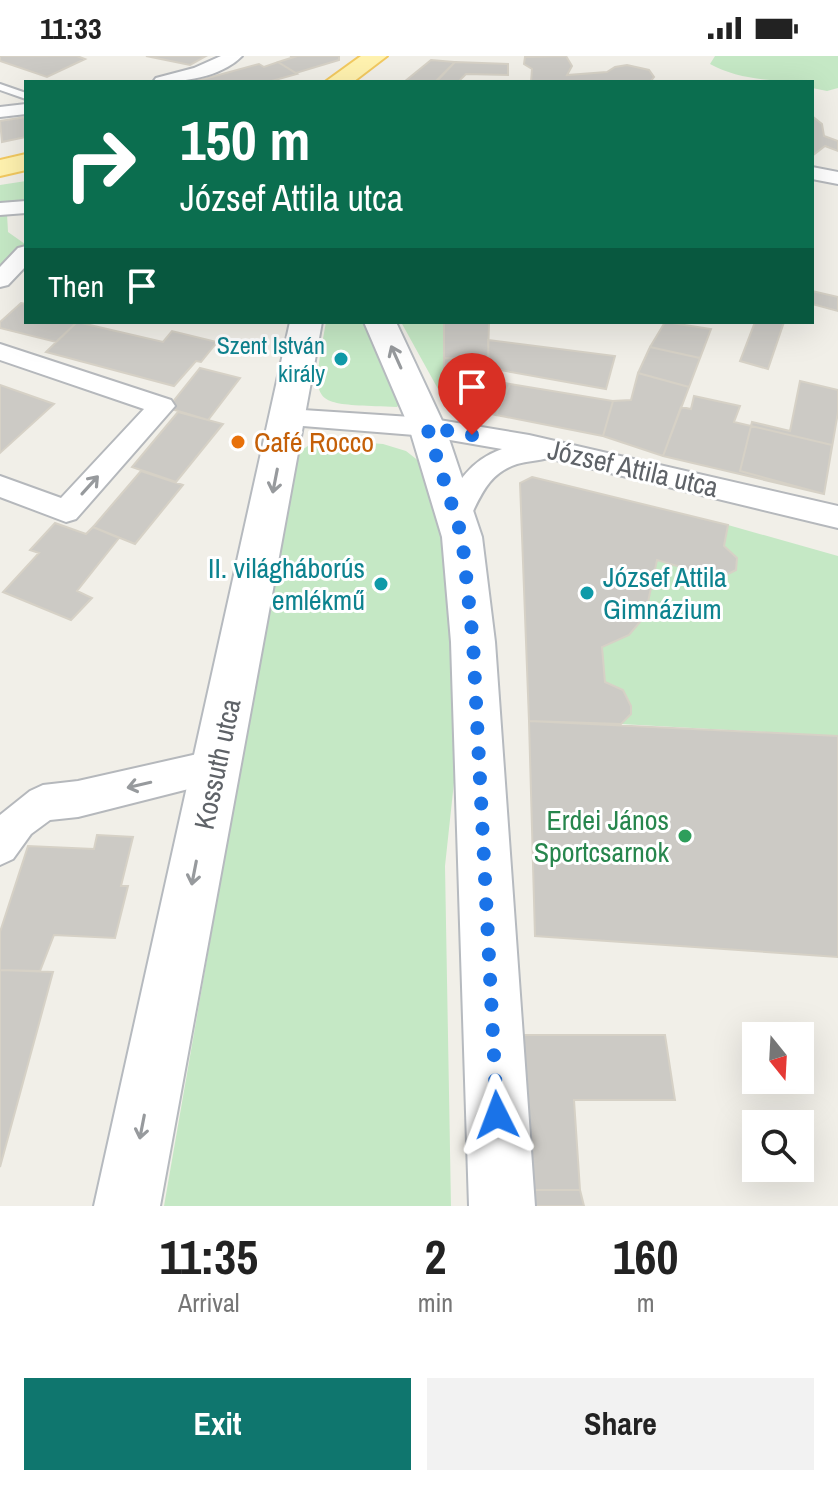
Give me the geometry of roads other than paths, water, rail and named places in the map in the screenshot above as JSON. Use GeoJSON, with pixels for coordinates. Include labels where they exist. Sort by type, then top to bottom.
{"type":"FeatureCollection","features":[{"type":"Feature","properties":{"kind":"main road"},"geometry":{"type":"LineString","coordinates":[[339,80],[376,56]]}},
{"type":"Feature","properties":{"kind":"main road"},"geometry":{"type":"LineString","coordinates":[[367,80],[397,56]]}},
{"type":"Feature","properties":{"kind":"main road"},"geometry":{"type":"LineString","coordinates":[[0,170],[24,165]]}},
{"type":"Feature","properties":{"kind":"main road","name":"Kossuth utca"},"geometry":{"type":"LineString","coordinates":[[127,1206],[306,324]]}},
{"type":"Feature","properties":{"kind":"main road"},"geometry":{"type":"LineString","coordinates":[[381,324],[427,427],[462,537],[473,642],[502,1206]]}},
{"type":"Feature","properties":{"kind":"street"},"geometry":{"type":"LineString","coordinates":[[170,80],[200,72],[234,56]]}},
{"type":"Feature","properties":{"kind":"street"},"geometry":{"type":"LineString","coordinates":[[0,112],[24,109]]}},
{"type":"Feature","properties":{"kind":"street"},"geometry":{"type":"LineString","coordinates":[[0,209],[24,207]]}},
{"type":"Feature","properties":{"kind":"street"},"geometry":{"type":"LineString","coordinates":[[0,280],[24,255]]}},
{"type":"Feature","properties":{"kind":"street"},"geometry":{"type":"LineString","coordinates":[[0,352],[162,406],[66,511],[0,486]]}},
{"type":"Feature","properties":{"kind":"street","name":"József Attila utca"},"geometry":{"type":"LineString","coordinates":[[287,418],[427,427],[560,450],[838,517]]}},
{"type":"Feature","properties":{"kind":"street"},"geometry":{"type":"LineString","coordinates":[[456,517],[465,489],[480,472],[503,458],[560,450]]}},
{"type":"Feature","properties":{"kind":"street"},"geometry":{"type":"LineString","coordinates":[[9,833],[43,803],[78,799],[215,767]]}},
{"type":"Feature","properties":{"kind":"lane"},"geometry":{"type":"LineString","coordinates":[[0,87],[24,95]]}},
{"type":"Feature","properties":{"kind":"place","name":"Szent István király"},"geometry":{"type":"Point","coordinates":[341,359]}},
{"type":"Feature","properties":{"kind":"place","name":"Café Rocco"},"geometry":{"type":"Point","coordinates":[238,442]}},
{"type":"Feature","properties":{"kind":"place","name":"II. világháborús emlékmű"},"geometry":{"type":"Point","coordinates":[381,584]}},
{"type":"Feature","properties":{"kind":"place","name":"József Attila Gimnázium"},"geometry":{"type":"Point","coordinates":[587,593]}},
{"type":"Feature","properties":{"kind":"place","name":"Erdei János Sportcsarnok"},"geometry":{"type":"Point","coordinates":[685,836]}}]}
